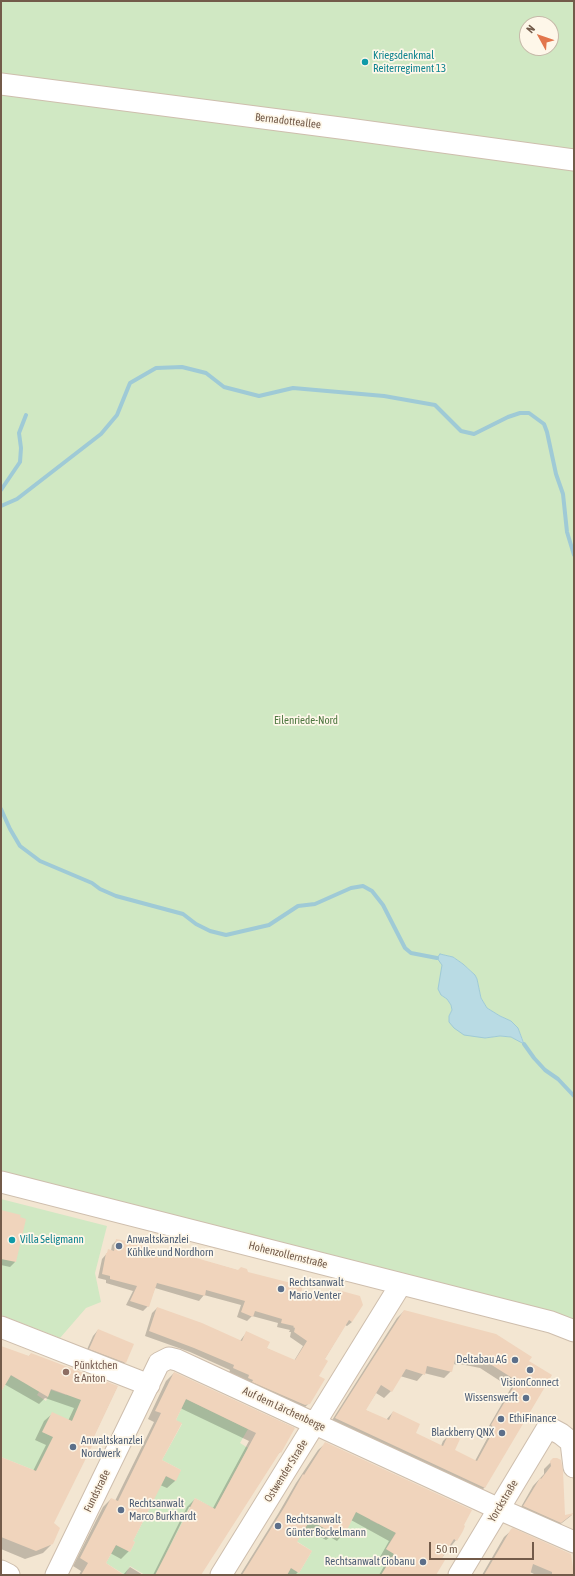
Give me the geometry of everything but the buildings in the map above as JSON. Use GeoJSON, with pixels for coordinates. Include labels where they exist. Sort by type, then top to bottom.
{"type":"FeatureCollection","features":[{"type":"Feature","properties":{"kind":"street","name":"Bernadotteallee"},"geometry":{"type":"LineString","coordinates":[[1,84],[574,160]]}},
{"type":"Feature","properties":{"kind":"street","name":"Hohenzollernstraße"},"geometry":{"type":"LineString","coordinates":[[1,1182],[551,1322],[574,1331]]}},
{"type":"Feature","properties":{"kind":"street","name":"Ostwender Straße"},"geometry":{"type":"LineString","coordinates":[[221,1575],[316,1424],[401,1284]]}},
{"type":"Feature","properties":{"kind":"street"},"geometry":{"type":"LineString","coordinates":[[1,1327],[148,1385]]}},
{"type":"Feature","properties":{"kind":"street","name":"Auf dem Lärchenberge"},"geometry":{"type":"LineString","coordinates":[[148,1385],[160,1363],[170,1358],[177,1360],[499,1509],[574,1542]]}},
{"type":"Feature","properties":{"kind":"street","name":"Fundstraße"},"geometry":{"type":"LineString","coordinates":[[56,1575],[148,1385]]}},
{"type":"Feature","properties":{"kind":"street","name":"Yorckstraße"},"geometry":{"type":"LineString","coordinates":[[459,1575],[548,1427],[561,1434],[571,1442],[574,1468]]}},
{"type":"Feature","properties":{"kind":"street"},"geometry":{"type":"LineString","coordinates":[[1,1571],[9,1575]]}},
{"type":"Feature","properties":{"kind":"shaded area"},"geometry":{"type":"Polygon","coordinates":[[[1,1182],[574,1331],[574,1575],[1,1575],[1,1182]]]}},
{"type":"Feature","properties":{"kind":"green space","name":"Eilenriede-Nord"},"geometry":{"type":"Polygon","coordinates":[[[1,1],[574,1],[574,1331],[1,1182],[1,1]],[[440,954],[442,965],[441,995],[447,999],[451,1005],[452,1010],[449,1016],[485,1038],[500,1036],[511,1037],[524,1043],[518,1028],[511,1021],[487,1008],[481,998],[475,975],[453,957],[440,954]]]}},
{"type":"Feature","properties":{"kind":"green space"},"geometry":{"type":"Polygon","coordinates":[[[1,1199],[107,1226],[95,1273],[101,1302],[86,1308],[60,1338],[1,1315],[1,1199]]]}},
{"type":"Feature","properties":{"kind":"green space"},"geometry":{"type":"Polygon","coordinates":[[[10,1375],[23,1382],[26,1378],[42,1387],[37,1395],[46,1401],[51,1390],[66,1395],[89,1399],[72,1421],[43,1432],[53,1437],[63,1438],[36,1471],[1,1457],[1,1392],[10,1375]]]}},
{"type":"Feature","properties":{"kind":"green space"},"geometry":{"type":"Polygon","coordinates":[[[186,1399],[248,1429],[240,1443],[248,1448],[215,1509],[195,1498],[182,1521],[203,1534],[165,1575],[145,1575],[130,1566],[125,1575],[106,1563],[116,1545],[130,1552],[135,1542],[133,1541],[153,1502],[145,1498],[158,1472],[175,1481],[181,1470],[162,1460],[182,1424],[176,1420],[186,1399]]]}},
{"type":"Feature","properties":{"kind":"green space"},"geometry":{"type":"Polygon","coordinates":[[[353,1511],[372,1516],[370,1520],[378,1524],[380,1520],[396,1532],[386,1549],[398,1556],[381,1575],[287,1575],[290,1570],[279,1561],[299,1573],[312,1551],[287,1535],[300,1537],[310,1520],[334,1534],[337,1530],[345,1534],[353,1511]]]}},
{"type":"Feature","properties":{"kind":"water"},"geometry":{"type":"Polygon","coordinates":[[[440,954],[453,957],[475,975],[481,998],[487,1008],[511,1021],[518,1028],[524,1044],[511,1037],[500,1036],[485,1038],[464,1035],[454,1028],[449,1022],[449,1016],[452,1010],[451,1005],[447,999],[441,995],[438,989],[442,965],[437,958],[440,954]]]}},
{"type":"Feature","properties":{"kind":"waterway"},"geometry":{"type":"LineString","coordinates":[[1,506],[17,499],[101,434],[117,415],[130,383],[156,368],[182,367],[206,373],[224,387],[259,396],[293,388],[384,396],[435,405],[461,431],[474,434],[508,417],[520,413],[529,413],[544,424],[547,432],[556,474],[563,494],[567,532],[574,555]]}},
{"type":"Feature","properties":{"kind":"waterway"},"geometry":{"type":"LineString","coordinates":[[1,490],[20,462],[21,448],[19,433],[26,415]]}},
{"type":"Feature","properties":{"kind":"waterway"},"geometry":{"type":"LineString","coordinates":[[1,809],[20,846],[40,861],[92,883],[100,889],[116,896],[183,914],[196,924],[210,931],[226,935],[269,925],[298,906],[315,904],[351,888],[363,886],[372,891],[383,905],[405,948],[411,953],[437,958]]}},
{"type":"Feature","properties":{"kind":"waterway"},"geometry":{"type":"LineString","coordinates":[[524,1044],[545,1070],[558,1079],[574,1096]]}},
{"type":"Feature","properties":{"kind":"place","name":"Kriegsdenkmal Reiterregiment 13"},"geometry":{"type":"Point","coordinates":[365,62]}},
{"type":"Feature","properties":{"kind":"place","name":"Villa Seligmann"},"geometry":{"type":"Point","coordinates":[12,1240]}},
{"type":"Feature","properties":{"kind":"place","name":"Anwaltskanzlei Kühlke und Nordhorn"},"geometry":{"type":"Point","coordinates":[119,1246]}},
{"type":"Feature","properties":{"kind":"place","name":"Rechtsanwalt Mario Venter"},"geometry":{"type":"Point","coordinates":[281,1289]}},
{"type":"Feature","properties":{"kind":"place","name":"Deltabau AG"},"geometry":{"type":"Point","coordinates":[515,1360]}},
{"type":"Feature","properties":{"kind":"place","name":"VisionConnect"},"geometry":{"type":"Point","coordinates":[530,1370]}},
{"type":"Feature","properties":{"kind":"place","name":"Pünktchen & Anton"},"geometry":{"type":"Point","coordinates":[66,1372]}},
{"type":"Feature","properties":{"kind":"place","name":"Wissenswerft"},"geometry":{"type":"Point","coordinates":[526,1398]}},
{"type":"Feature","properties":{"kind":"place","name":"EthiFinance"},"geometry":{"type":"Point","coordinates":[501,1419]}},
{"type":"Feature","properties":{"kind":"place","name":"Blackberry QNX"},"geometry":{"type":"Point","coordinates":[502,1433]}},
{"type":"Feature","properties":{"kind":"place","name":"Anwaltskanzlei Nordwerk"},"geometry":{"type":"Point","coordinates":[73,1447]}},
{"type":"Feature","properties":{"kind":"place","name":"Rechtsanwalt Marco Burkhardt"},"geometry":{"type":"Point","coordinates":[121,1510]}},
{"type":"Feature","properties":{"kind":"place","name":"Rechtsanwalt Günter Bockelmann"},"geometry":{"type":"Point","coordinates":[278,1526]}},
{"type":"Feature","properties":{"kind":"place","name":"Rechtsanwalt Ciobanu"},"geometry":{"type":"Point","coordinates":[423,1562]}}]}
